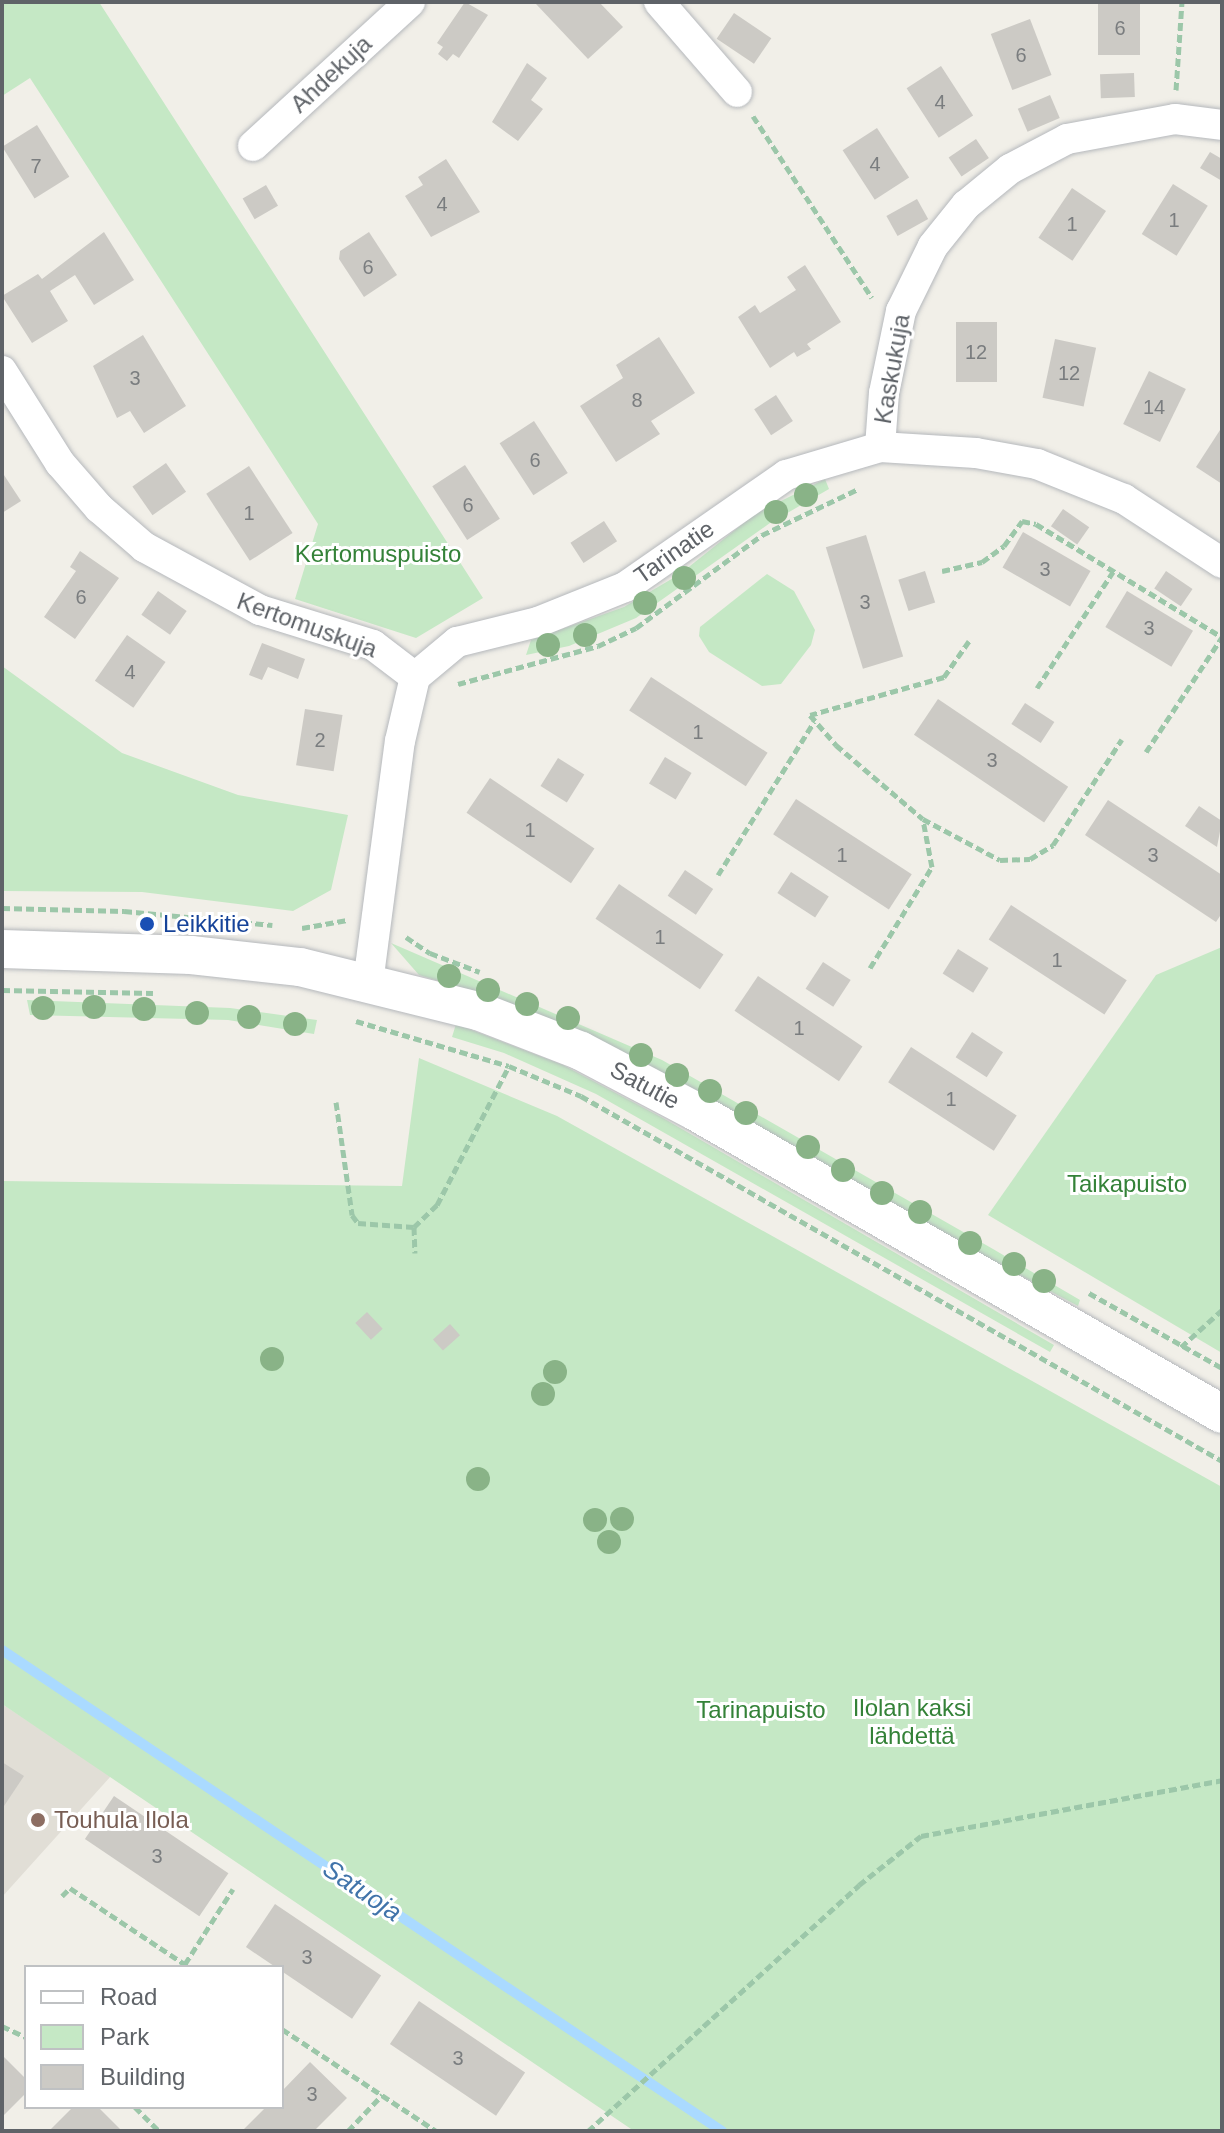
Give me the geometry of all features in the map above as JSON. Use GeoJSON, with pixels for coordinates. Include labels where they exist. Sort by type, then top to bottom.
{"type":"FeatureCollection","features":[{"type":"Feature","properties":{"kind":"street","name":"Ahdekuja"},"geometry":{"type":"LineString","coordinates":[[253,146],[410,2]]}},
{"type":"Feature","properties":{"kind":"street"},"geometry":{"type":"LineString","coordinates":[[659,2],[737,92]]}},
{"type":"Feature","properties":{"kind":"street","name":"Kaskukuja"},"geometry":{"type":"LineString","coordinates":[[880,447],[894,333],[926,256],[985,188],[1067,139],[1175,119],[1222,125]]}},
{"type":"Feature","properties":{"kind":"street","name":"Kertomuskuja"},"geometry":{"type":"LineString","coordinates":[[2,371],[65,469],[106,515],[144,547],[217,591],[260,610],[373,645],[415,677]]}},
{"type":"Feature","properties":{"kind":"street","name":"Tarinatie"},"geometry":{"type":"LineString","coordinates":[[415,677],[457,642],[538,622],[625,587],[786,475],[880,447],[976,453],[1063,472],[1124,499],[1222,563]]}},
{"type":"Feature","properties":{"kind":"street"},"geometry":{"type":"LineString","coordinates":[[368,983],[400,741],[415,677]]}},
{"type":"Feature","properties":{"kind":"street","name":"Satutie"},"geometry":{"type":"LineString","coordinates":[[2,949],[191,955],[300,967],[478,1011],[581,1051],[1222,1414]]}},
{"type":"Feature","properties":{"kind":"path"},"geometry":{"type":"LineString","coordinates":[[1175,119],[1182,2]]}},
{"type":"Feature","properties":{"kind":"path"},"geometry":{"type":"LineString","coordinates":[[737,92],[894,333]]}},
{"type":"Feature","properties":{"kind":"path"},"geometry":{"type":"LineString","coordinates":[[453,686],[598,646],[636,628],[762,535],[867,485]]}},
{"type":"Feature","properties":{"kind":"path"},"geometry":{"type":"LineString","coordinates":[[942,571],[982,562],[1004,546],[1022,521],[1036,524],[1222,637],[1146,752]]}},
{"type":"Feature","properties":{"kind":"path"},"geometry":{"type":"LineString","coordinates":[[1037,688],[1113,572]]}},
{"type":"Feature","properties":{"kind":"path"},"geometry":{"type":"LineString","coordinates":[[969,641],[944,677],[810,715],[814,722],[923,819],[1000,860],[1030,859],[1053,845],[1122,739]]}},
{"type":"Feature","properties":{"kind":"path"},"geometry":{"type":"LineString","coordinates":[[718,875],[814,722]]}},
{"type":"Feature","properties":{"kind":"path"},"geometry":{"type":"LineString","coordinates":[[870,968],[932,867],[923,819]]}},
{"type":"Feature","properties":{"kind":"path"},"geometry":{"type":"LineString","coordinates":[[404,924],[405,936]]}},
{"type":"Feature","properties":{"kind":"path"},"geometry":{"type":"LineString","coordinates":[[2,990],[166,993]]}},
{"type":"Feature","properties":{"kind":"path"},"geometry":{"type":"LineString","coordinates":[[349,1019],[509,1066],[581,1096],[718,1170],[1222,1461]]}},
{"type":"Feature","properties":{"kind":"path"},"geometry":{"type":"LineString","coordinates":[[336,1102],[352,1215],[358,1223],[414,1227],[437,1205],[509,1066]]}},
{"type":"Feature","properties":{"kind":"path"},"geometry":{"type":"LineString","coordinates":[[414,1227],[415,1253]]}},
{"type":"Feature","properties":{"kind":"path"},"geometry":{"type":"LineString","coordinates":[[588,2131],[859,1885],[921,1836],[1222,1780]]}},
{"type":"Feature","properties":{"kind":"path"},"geometry":{"type":"LineString","coordinates":[[62,1896],[70,1888],[186,1965]]}},
{"type":"Feature","properties":{"kind":"path"},"geometry":{"type":"LineString","coordinates":[[188,1965],[233,1889]]}},
{"type":"Feature","properties":{"kind":"path"},"geometry":{"type":"LineString","coordinates":[[2,2026],[24,2036]]}},
{"type":"Feature","properties":{"kind":"path"},"geometry":{"type":"LineString","coordinates":[[284,2030],[436,2131]]}},
{"type":"Feature","properties":{"kind":"path"},"geometry":{"type":"LineString","coordinates":[[348,2131],[382,2095]]}},
{"type":"Feature","properties":{"kind":"path"},"geometry":{"type":"LineString","coordinates":[[137,2109],[159,2131]]}},
{"type":"Feature","properties":{"kind":"shaded area","name":"Touhula Ilola"},"geometry":{"type":"Polygon","coordinates":[[[2,1704],[111,1776],[2,1897],[2,1704]]]}},
{"type":"Feature","properties":{"kind":"green space","name":"Kertomuspuisto"},"geometry":{"type":"Polygon","coordinates":[[[2,2],[99,2],[483,598],[416,638],[295,599],[318,524],[30,78],[2,96],[2,2]]]}},
{"type":"Feature","properties":{"kind":"green space"},"geometry":{"type":"Polygon","coordinates":[[[825,479],[829,489],[770,523],[636,618],[569,646],[526,655],[531,640],[624,607],[680,574],[755,514],[825,479]]]}},
{"type":"Feature","properties":{"kind":"green space"},"geometry":{"type":"Polygon","coordinates":[[[767,574],[794,591],[815,630],[811,645],[781,684],[762,686],[709,652],[699,636],[700,627],[767,574]]]}},
{"type":"Feature","properties":{"kind":"green space"},"geometry":{"type":"Polygon","coordinates":[[[2,666],[122,753],[238,795],[348,815],[331,890],[293,911],[142,892],[2,891],[2,666]]]}},
{"type":"Feature","properties":{"kind":"green space"},"geometry":{"type":"Polygon","coordinates":[[[391,943],[662,1060],[1080,1300],[1078,1306],[501,1000],[419,975],[391,943]]]}},
{"type":"Feature","properties":{"kind":"green space","name":"Taikapuisto"},"geometry":{"type":"Polygon","coordinates":[[[1222,947],[1222,1353],[988,1215],[1156,975],[1222,947]]]}},
{"type":"Feature","properties":{"kind":"green space"},"geometry":{"type":"Polygon","coordinates":[[[27,1000],[230,1008],[317,1020],[314,1034],[228,1020],[30,1015],[27,1000]]]}},
{"type":"Feature","properties":{"kind":"green space"},"geometry":{"type":"Polygon","coordinates":[[[456,1024],[563,1065],[663,1118],[1054,1345],[1050,1352],[596,1094],[504,1053],[452,1037],[456,1024]]]}},
{"type":"Feature","properties":{"kind":"green space","name":"Tarinapuisto"},"geometry":{"type":"Polygon","coordinates":[[[419,1058],[557,1116],[1222,1487],[1222,2131],[634,2131],[2,1704],[2,1181],[402,1186],[419,1058]]]}},
{"type":"Feature","properties":{"kind":"building"},"geometry":{"type":"Polygon","coordinates":[[[465,2],[488,15],[459,58],[453,54],[447,61],[438,54],[443,47],[437,43],[465,2]]]}},
{"type":"Feature","properties":{"kind":"building"},"geometry":{"type":"Polygon","coordinates":[[[599,2],[623,27],[588,59],[536,4],[599,2]]]}},
{"type":"Feature","properties":{"kind":"building"},"geometry":{"type":"Polygon","coordinates":[[[1098,2],[1140,2],[1140,55],[1098,55],[1098,2]]]}},
{"type":"Feature","properties":{"kind":"building"},"geometry":{"type":"Polygon","coordinates":[[[734,13],[771,38],[754,64],[717,39],[734,13]]]}},
{"type":"Feature","properties":{"kind":"building"},"geometry":{"type":"Polygon","coordinates":[[[1030,19],[1052,75],[1012,90],[991,34],[1030,19]]]}},
{"type":"Feature","properties":{"kind":"building"},"geometry":{"type":"Polygon","coordinates":[[[527,63],[547,78],[531,100],[543,109],[518,141],[492,122],[527,63]]]}},
{"type":"Feature","properties":{"kind":"building"},"geometry":{"type":"Polygon","coordinates":[[[941,66],[973,115],[939,138],[907,88],[941,66]]]}},
{"type":"Feature","properties":{"kind":"building"},"geometry":{"type":"Polygon","coordinates":[[[1134,73],[1135,97],[1101,98],[1100,74],[1134,73]]]}},
{"type":"Feature","properties":{"kind":"building"},"geometry":{"type":"Polygon","coordinates":[[[1050,95],[1060,118],[1028,132],[1018,109],[1050,95]]]}},
{"type":"Feature","properties":{"kind":"building"},"geometry":{"type":"Polygon","coordinates":[[[37,125],[69,177],[35,198],[2,147],[37,125]]]}},
{"type":"Feature","properties":{"kind":"building"},"geometry":{"type":"Polygon","coordinates":[[[877,128],[909,177],[875,200],[843,150],[877,128]]]}},
{"type":"Feature","properties":{"kind":"building"},"geometry":{"type":"Polygon","coordinates":[[[976,139],[989,158],[962,177],[949,157],[976,139]]]}},
{"type":"Feature","properties":{"kind":"building"},"geometry":{"type":"Polygon","coordinates":[[[1210,152],[1222,159],[1222,181],[1200,168],[1210,152]]]}},
{"type":"Feature","properties":{"kind":"building"},"geometry":{"type":"Polygon","coordinates":[[[446,159],[480,212],[431,237],[405,196],[423,185],[418,177],[446,159]]]}},
{"type":"Feature","properties":{"kind":"building"},"geometry":{"type":"Polygon","coordinates":[[[1173,184],[1208,206],[1177,256],[1142,234],[1173,184]]]}},
{"type":"Feature","properties":{"kind":"building"},"geometry":{"type":"Polygon","coordinates":[[[266,185],[278,206],[255,219],[243,198],[266,185]]]}},
{"type":"Feature","properties":{"kind":"building"},"geometry":{"type":"Polygon","coordinates":[[[1072,188],[1106,211],[1072,261],[1038,238],[1072,188]]]}},
{"type":"Feature","properties":{"kind":"building"},"geometry":{"type":"Polygon","coordinates":[[[917,199],[928,219],[898,236],[886,216],[917,199]]]}},
{"type":"Feature","properties":{"kind":"building"},"geometry":{"type":"Polygon","coordinates":[[[104,232],[134,280],[94,305],[75,275],[50,291],[68,321],[32,343],[2,296],[38,274],[42,279],[104,232]]]}},
{"type":"Feature","properties":{"kind":"building"},"geometry":{"type":"Polygon","coordinates":[[[369,232],[397,275],[364,297],[339,259],[340,251],[369,232]]]}},
{"type":"Feature","properties":{"kind":"building"},"geometry":{"type":"Polygon","coordinates":[[[805,265],[841,322],[807,344],[811,349],[797,357],[794,352],[770,368],[738,317],[755,305],[760,313],[796,290],[787,277],[805,265]]]}},
{"type":"Feature","properties":{"kind":"building"},"geometry":{"type":"Polygon","coordinates":[[[956,322],[997,322],[997,382],[956,382],[956,322]]]}},
{"type":"Feature","properties":{"kind":"building"},"geometry":{"type":"Polygon","coordinates":[[[143,335],[186,406],[144,433],[130,411],[117,418],[93,366],[143,335]]]}},
{"type":"Feature","properties":{"kind":"building"},"geometry":{"type":"Polygon","coordinates":[[[659,337],[695,393],[651,421],[660,434],[616,462],[580,406],[623,378],[616,365],[659,337]]]}},
{"type":"Feature","properties":{"kind":"building"},"geometry":{"type":"Polygon","coordinates":[[[1055,339],[1096,348],[1084,406],[1043,398],[1055,339]]]}},
{"type":"Feature","properties":{"kind":"building"},"geometry":{"type":"Polygon","coordinates":[[[1149,371],[1186,389],[1160,442],[1123,424],[1149,371]]]}},
{"type":"Feature","properties":{"kind":"building"},"geometry":{"type":"Polygon","coordinates":[[[776,395],[793,421],[771,435],[754,409],[776,395]]]}},
{"type":"Feature","properties":{"kind":"building"},"geometry":{"type":"Polygon","coordinates":[[[534,421],[568,473],[533,495],[500,443],[534,421]]]}},
{"type":"Feature","properties":{"kind":"building"},"geometry":{"type":"Polygon","coordinates":[[[1222,427],[1222,484],[1196,467],[1222,427]]]}},
{"type":"Feature","properties":{"kind":"building"},"geometry":{"type":"Polygon","coordinates":[[[166,463],[186,492],[152,515],[132,487],[166,463]]]}},
{"type":"Feature","properties":{"kind":"building"},"geometry":{"type":"Polygon","coordinates":[[[465,465],[500,519],[467,540],[432,486],[465,465]]]}},
{"type":"Feature","properties":{"kind":"building"},"geometry":{"type":"Polygon","coordinates":[[[249,466],[293,533],[250,561],[206,494],[249,466]]]}},
{"type":"Feature","properties":{"kind":"building"},"geometry":{"type":"Polygon","coordinates":[[[2,472],[21,501],[2,513],[2,472]]]}},
{"type":"Feature","properties":{"kind":"building"},"geometry":{"type":"Polygon","coordinates":[[[1063,509],[1089,527],[1077,545],[1051,526],[1063,509]]]}},
{"type":"Feature","properties":{"kind":"building"},"geometry":{"type":"Polygon","coordinates":[[[604,521],[617,541],[584,563],[570,543],[604,521]]]}},
{"type":"Feature","properties":{"kind":"building"},"geometry":{"type":"Polygon","coordinates":[[[1023,532],[1091,571],[1070,607],[1002,568],[1023,532]]]}},
{"type":"Feature","properties":{"kind":"building"},"geometry":{"type":"Polygon","coordinates":[[[866,535],[903,656],[863,669],[826,547],[866,535]]]}},
{"type":"Feature","properties":{"kind":"building"},"geometry":{"type":"Polygon","coordinates":[[[80,551],[119,578],[75,639],[44,617],[76,571],[70,567],[80,551]]]}},
{"type":"Feature","properties":{"kind":"building"},"geometry":{"type":"Polygon","coordinates":[[[925,571],[935,602],[909,611],[898,580],[925,571]]]}},
{"type":"Feature","properties":{"kind":"building"},"geometry":{"type":"Polygon","coordinates":[[[1166,571],[1193,589],[1181,606],[1154,588],[1166,571]]]}},
{"type":"Feature","properties":{"kind":"building"},"geometry":{"type":"Polygon","coordinates":[[[158,591],[187,611],[170,635],[141,615],[158,591]]]}},
{"type":"Feature","properties":{"kind":"building"},"geometry":{"type":"Polygon","coordinates":[[[1127,591],[1193,631],[1171,667],[1105,627],[1127,591]]]}},
{"type":"Feature","properties":{"kind":"building"},"geometry":{"type":"Polygon","coordinates":[[[127,635],[166,662],[133,708],[95,681],[127,635]]]}},
{"type":"Feature","properties":{"kind":"building"},"geometry":{"type":"Polygon","coordinates":[[[262,643],[305,659],[298,679],[268,667],[262,680],[249,675],[262,643]]]}},
{"type":"Feature","properties":{"kind":"building"},"geometry":{"type":"Polygon","coordinates":[[[651,677],[768,753],[746,786],[629,711],[651,677]]]}},
{"type":"Feature","properties":{"kind":"building"},"geometry":{"type":"Polygon","coordinates":[[[938,699],[1068,787],[1044,822],[914,735],[938,699]]]}},
{"type":"Feature","properties":{"kind":"building"},"geometry":{"type":"Polygon","coordinates":[[[1025,703],[1054,722],[1041,743],[1011,724],[1025,703]]]}},
{"type":"Feature","properties":{"kind":"building"},"geometry":{"type":"Polygon","coordinates":[[[305,709],[343,715],[334,771],[296,765],[305,709]]]}},
{"type":"Feature","properties":{"kind":"building"},"geometry":{"type":"Polygon","coordinates":[[[665,757],[692,773],[676,800],[649,784],[665,757]]]}},
{"type":"Feature","properties":{"kind":"building"},"geometry":{"type":"Polygon","coordinates":[[[558,758],[584,774],[567,802],[541,786],[558,758]]]}},
{"type":"Feature","properties":{"kind":"building"},"geometry":{"type":"Polygon","coordinates":[[[490,778],[594,848],[571,883],[467,813],[490,778]]]}},
{"type":"Feature","properties":{"kind":"building"},"geometry":{"type":"Polygon","coordinates":[[[796,799],[912,874],[889,909],[773,834],[796,799]]]}},
{"type":"Feature","properties":{"kind":"building"},"geometry":{"type":"Polygon","coordinates":[[[1108,800],[1222,875],[1222,913],[1216,922],[1085,835],[1108,800]]]}},
{"type":"Feature","properties":{"kind":"building"},"geometry":{"type":"Polygon","coordinates":[[[1199,806],[1222,821],[1217,847],[1185,826],[1199,806]]]}},
{"type":"Feature","properties":{"kind":"building"},"geometry":{"type":"Polygon","coordinates":[[[685,870],[713,889],[696,915],[668,896],[685,870]]]}},
{"type":"Feature","properties":{"kind":"building"},"geometry":{"type":"Polygon","coordinates":[[[791,872],[829,897],[815,917],[777,893],[791,872]]]}},
{"type":"Feature","properties":{"kind":"building"},"geometry":{"type":"Polygon","coordinates":[[[619,884],[723,954],[700,989],[596,919],[619,884]]]}},
{"type":"Feature","properties":{"kind":"building"},"geometry":{"type":"Polygon","coordinates":[[[1011,905],[1127,980],[1104,1015],[989,939],[1011,905]]]}},
{"type":"Feature","properties":{"kind":"building"},"geometry":{"type":"Polygon","coordinates":[[[958,949],[989,968],[973,993],[943,974],[958,949]]]}},
{"type":"Feature","properties":{"kind":"building"},"geometry":{"type":"Polygon","coordinates":[[[823,962],[851,980],[833,1007],[806,989],[823,962]]]}},
{"type":"Feature","properties":{"kind":"building"},"geometry":{"type":"Polygon","coordinates":[[[758,976],[862,1046],[839,1081],[735,1011],[758,976]]]}},
{"type":"Feature","properties":{"kind":"building"},"geometry":{"type":"Polygon","coordinates":[[[972,1032],[1003,1052],[987,1077],[956,1057],[972,1032]]]}},
{"type":"Feature","properties":{"kind":"building"},"geometry":{"type":"Polygon","coordinates":[[[911,1047],[1017,1116],[994,1151],[888,1082],[911,1047]]]}},
{"type":"Feature","properties":{"kind":"building"},"geometry":{"type":"Polygon","coordinates":[[[367,1312],[383,1329],[371,1340],[355,1323],[367,1312]]]}},
{"type":"Feature","properties":{"kind":"building"},"geometry":{"type":"Polygon","coordinates":[[[450,1324],[460,1335],[443,1351],[433,1339],[450,1324]]]}},
{"type":"Feature","properties":{"kind":"building"},"geometry":{"type":"Polygon","coordinates":[[[2,1762],[24,1776],[2,1809],[2,1762]]]}},
{"type":"Feature","properties":{"kind":"building"},"geometry":{"type":"Polygon","coordinates":[[[114,1796],[228,1873],[199,1916],[85,1839],[114,1796]]]}},
{"type":"Feature","properties":{"kind":"building"},"geometry":{"type":"Polygon","coordinates":[[[275,1904],[381,1976],[352,2019],[284,1973],[284,1965],[272,1965],[246,1947],[275,1904]]]}},
{"type":"Feature","properties":{"kind":"building"},"geometry":{"type":"Polygon","coordinates":[[[419,2001],[525,2073],[496,2116],[390,2044],[419,2001]]]}},
{"type":"Feature","properties":{"kind":"building"},"geometry":{"type":"Polygon","coordinates":[[[2,2055],[24,2077],[24,2095],[2,2117],[2,2055]]]}},
{"type":"Feature","properties":{"kind":"building"},"geometry":{"type":"Polygon","coordinates":[[[310,2062],[347,2098],[314,2131],[242,2131],[264,2109],[284,2109],[284,2089],[310,2062]]]}},
{"type":"Feature","properties":{"kind":"building"},"geometry":{"type":"Polygon","coordinates":[[[71,2109],[100,2109],[122,2131],[49,2131],[71,2109]]]}},
{"type":"Feature","properties":{"kind":"waterway","name":"Satuoja"},"geometry":{"type":"LineString","coordinates":[[2,1650],[722,2131]]}},
{"type":"Feature","properties":{"kind":"place","name":"Leikkitie"},"geometry":{"type":"Point","coordinates":[147,924]}},
{"type":"Feature","properties":{"kind":"place","name":"Touhula Ilola"},"geometry":{"type":"Point","coordinates":[38,1820]}},
{"type":"Feature","properties":{"kind":"park label","name":"Ilolan kaksi lähdettä"},"geometry":{"type":"Point","coordinates":[912,1722]}}]}
